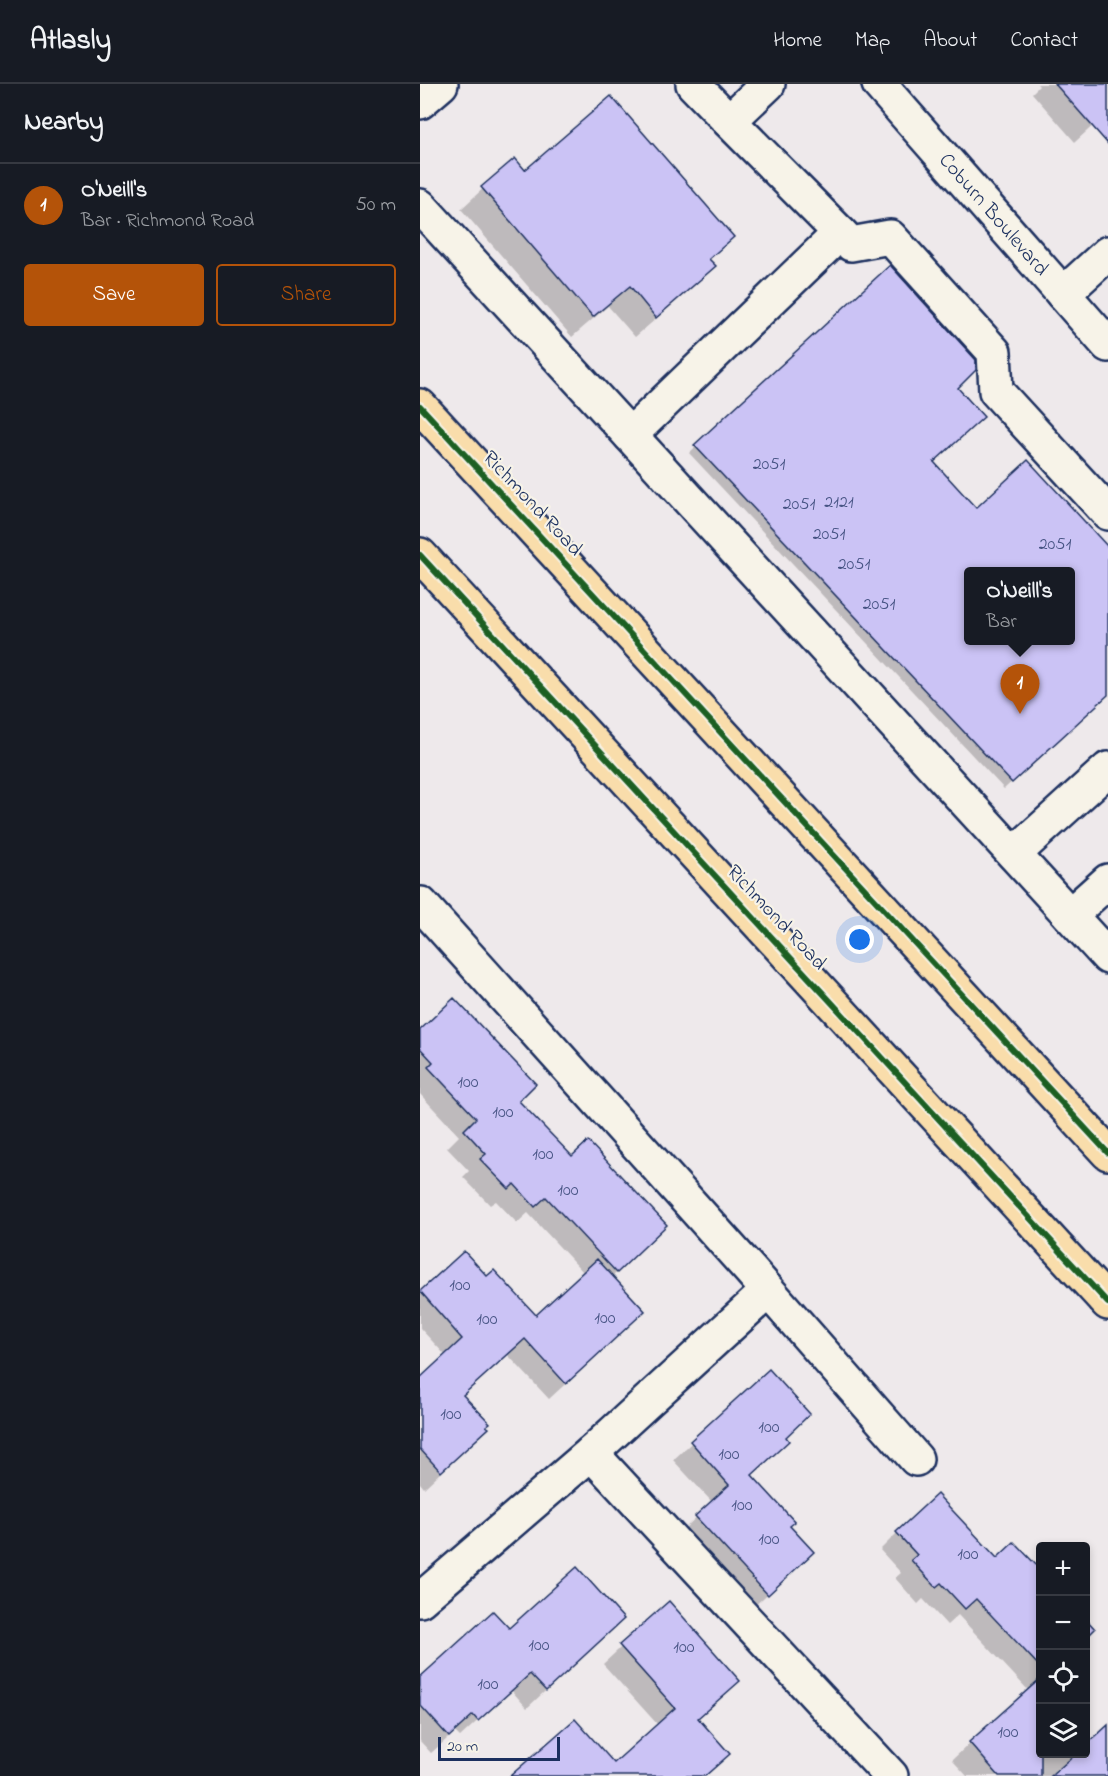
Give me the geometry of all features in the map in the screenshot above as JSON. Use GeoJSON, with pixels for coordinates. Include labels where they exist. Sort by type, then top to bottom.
{"type":"FeatureCollection","features":[{"type":"Feature","properties":{"kind":"main road","name":"Richmond Road"},"geometry":{"type":"LineString","coordinates":[[420,406],[1108,1154]]}},
{"type":"Feature","properties":{"kind":"main road","name":"Richmond Road"},"geometry":{"type":"LineString","coordinates":[[420,555],[1108,1303]]}},
{"type":"Feature","properties":{"kind":"street"},"geometry":{"type":"LineString","coordinates":[[420,102],[441,84]]}},
{"type":"Feature","properties":{"kind":"street"},"geometry":{"type":"LineString","coordinates":[[693,84],[851,244],[890,237],[994,352],[996,391],[1108,513]]}},
{"type":"Feature","properties":{"kind":"street"},"geometry":{"type":"LineString","coordinates":[[729,122],[768,84]]}},
{"type":"Feature","properties":{"kind":"street","name":"Coburn Boulevard"},"geometry":{"type":"LineString","coordinates":[[879,84],[1108,345]]}},
{"type":"Feature","properties":{"kind":"street"},"geometry":{"type":"LineString","coordinates":[[420,206],[1108,957]]}},
{"type":"Feature","properties":{"kind":"street"},"geometry":{"type":"LineString","coordinates":[[630,435],[840,233]]}},
{"type":"Feature","properties":{"kind":"street"},"geometry":{"type":"LineString","coordinates":[[1063,294],[1108,253]]}},
{"type":"Feature","properties":{"kind":"street"},"geometry":{"type":"LineString","coordinates":[[1014,854],[1108,769]]}},
{"type":"Feature","properties":{"kind":"street"},"geometry":{"type":"LineString","coordinates":[[1070,915],[1108,881]]}},
{"type":"Feature","properties":{"kind":"street"},"geometry":{"type":"LineString","coordinates":[[420,904],[916,1459]]}},
{"type":"Feature","properties":{"kind":"street"},"geometry":{"type":"LineString","coordinates":[[420,1600],[591,1453],[768,1291]]}},
{"type":"Feature","properties":{"kind":"street"},"geometry":{"type":"LineString","coordinates":[[591,1453],[891,1776]]}},
{"type":"Feature","properties":{"kind":"building"},"geometry":{"type":"Polygon","coordinates":[[[1055,84],[1108,84],[1108,144],[1055,84]]]}},
{"type":"Feature","properties":{"kind":"building"},"geometry":{"type":"Polygon","coordinates":[[[611,96],[734,237],[709,259],[716,266],[656,318],[630,286],[593,317],[481,187],[515,158],[525,170],[611,96]]]}},
{"type":"Feature","properties":{"kind":"building"},"geometry":{"type":"Polygon","coordinates":[[[890,265],[976,360],[976,370],[958,388],[984,417],[934,462],[976,508],[1028,460],[1108,547],[1108,695],[1012,783],[694,445],[890,265]]]}},
{"type":"Feature","properties":{"kind":"building"},"geometry":{"type":"Polygon","coordinates":[[[454,998],[536,1084],[519,1101],[572,1156],[588,1141],[667,1225],[617,1273],[546,1197],[535,1207],[514,1184],[509,1189],[480,1159],[486,1154],[464,1130],[476,1118],[428,1067],[433,1062],[420,1048],[420,1030],[454,998]]]}},
{"type":"Feature","properties":{"kind":"building"},"geometry":{"type":"Polygon","coordinates":[[[464,1251],[487,1276],[494,1270],[536,1315],[597,1259],[645,1311],[566,1384],[525,1339],[463,1395],[490,1423],[486,1426],[489,1428],[441,1472],[420,1449],[420,1378],[462,1339],[420,1291],[464,1251]]]}},
{"type":"Feature","properties":{"kind":"building"},"geometry":{"type":"Polygon","coordinates":[[[769,1369],[810,1414],[786,1437],[789,1441],[752,1475],[795,1522],[790,1526],[814,1552],[768,1595],[695,1516],[729,1485],[690,1441],[769,1369]]]}},
{"type":"Feature","properties":{"kind":"building"},"geometry":{"type":"Polygon","coordinates":[[[937,1494],[997,1558],[1014,1542],[1036,1565],[1036,1663],[976,1599],[965,1609],[941,1583],[936,1587],[911,1560],[917,1555],[896,1532],[937,1494]]]}},
{"type":"Feature","properties":{"kind":"building"},"geometry":{"type":"Polygon","coordinates":[[[577,1567],[624,1619],[546,1691],[530,1674],[478,1721],[473,1715],[449,1737],[420,1705],[420,1677],[493,1611],[509,1628],[577,1567]]]}},
{"type":"Feature","properties":{"kind":"building"},"geometry":{"type":"Polygon","coordinates":[[[669,1601],[740,1681],[698,1718],[730,1754],[705,1776],[510,1776],[575,1719],[614,1763],[675,1708],[619,1645],[669,1601]]]}},
{"type":"Feature","properties":{"kind":"building"},"geometry":{"type":"Polygon","coordinates":[[[1090,1623],[1095,1629],[1090,1634],[1090,1623]]]}},
{"type":"Feature","properties":{"kind":"building"},"geometry":{"type":"Polygon","coordinates":[[[1036,1682],[1036,1758],[1041,1758],[1041,1776],[999,1776],[969,1742],[1036,1682]]]}},
{"type":"Feature","properties":{"kind":"building"},"geometry":{"type":"Polygon","coordinates":[[[1108,1725],[1108,1776],[1051,1776],[1071,1758],[1090,1758],[1090,1741],[1108,1725]]]}},
{"type":"Feature","properties":{"kind":"cycle path"},"geometry":{"type":"LineString","coordinates":[[420,406],[1108,1153]]}},
{"type":"Feature","properties":{"kind":"cycle path"},"geometry":{"type":"LineString","coordinates":[[420,555],[1108,1303]]}},
{"type":"Feature","properties":{"kind":"place","name":"O'Neill's"},"geometry":{"type":"Point","coordinates":[1020,714]}}]}
